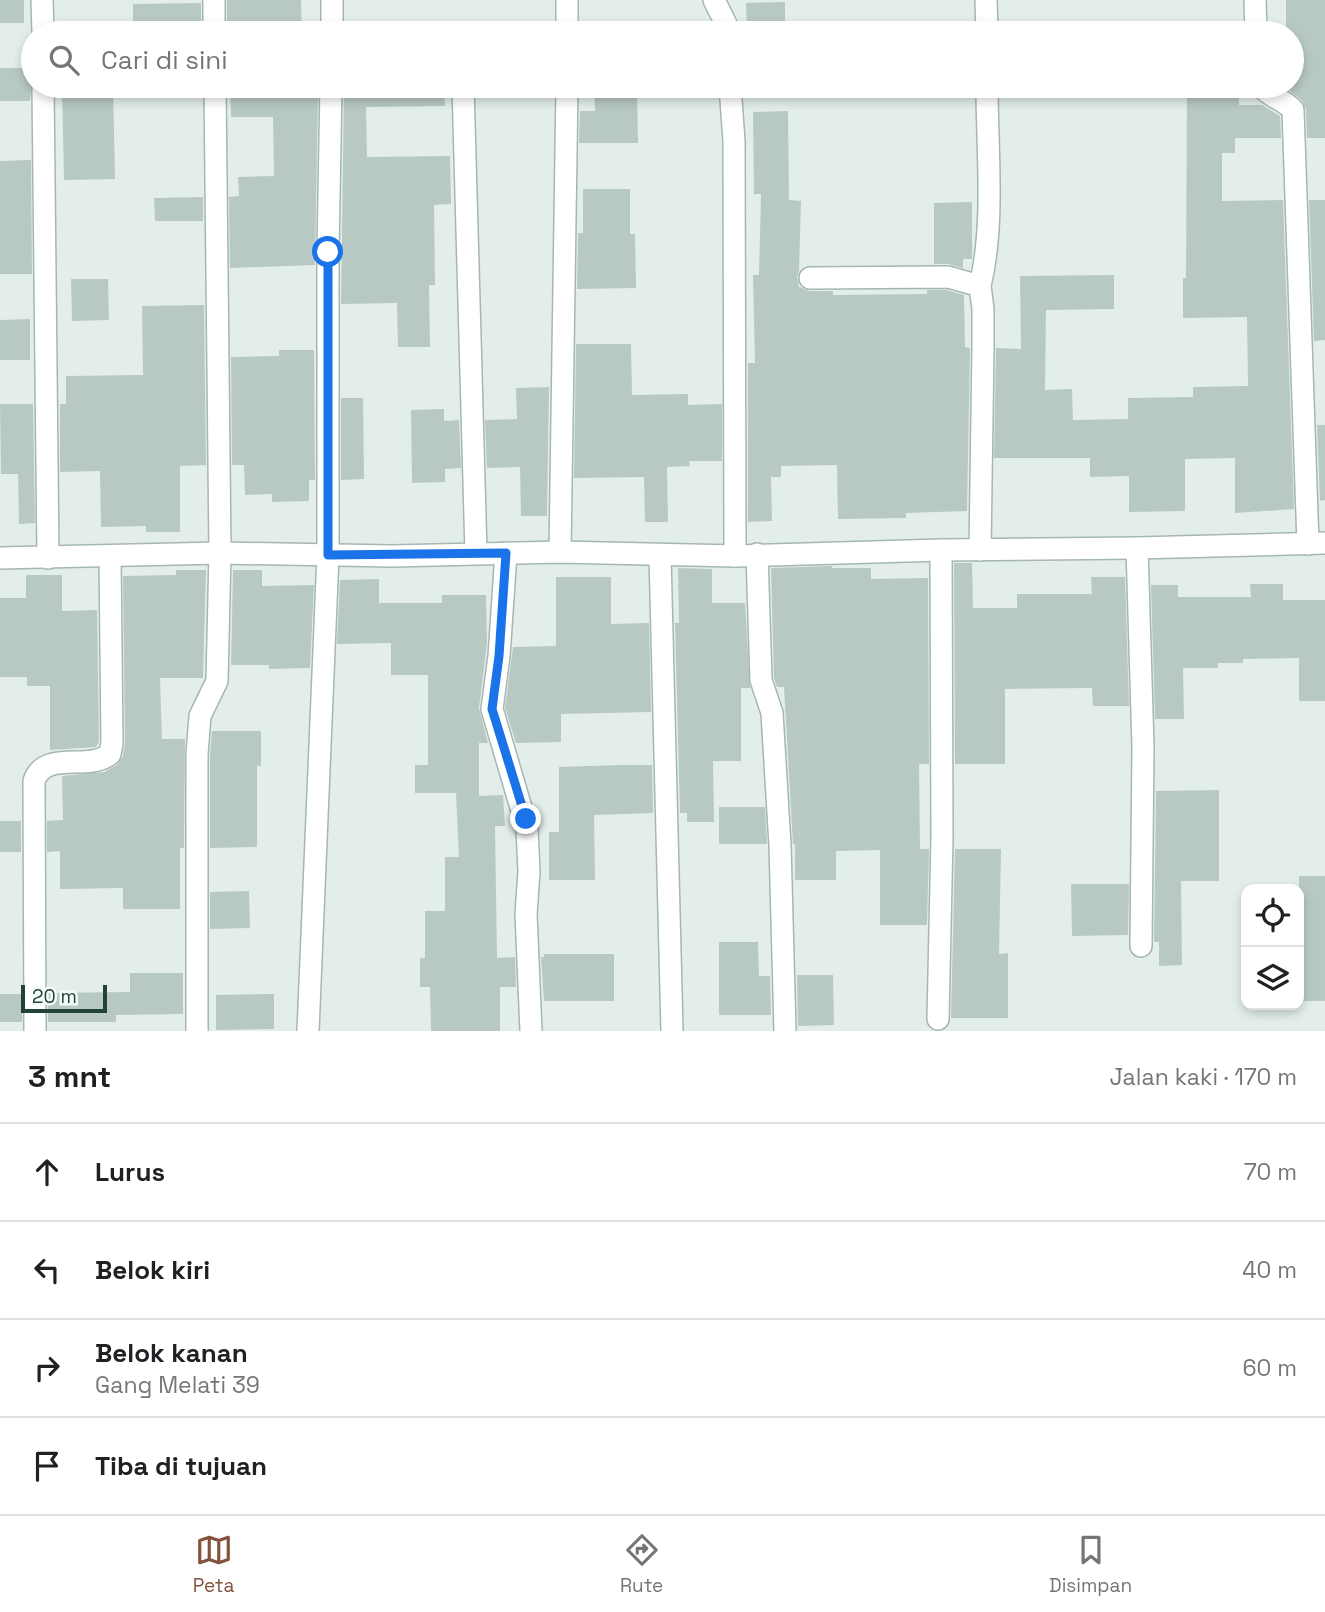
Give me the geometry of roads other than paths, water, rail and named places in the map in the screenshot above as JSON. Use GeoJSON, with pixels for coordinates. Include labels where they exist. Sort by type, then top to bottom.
{"type":"FeatureCollection","features":[{"type":"Feature","properties":{"kind":"street"},"geometry":{"type":"LineString","coordinates":[[42,0],[43,21]]}},
{"type":"Feature","properties":{"kind":"street"},"geometry":{"type":"LineString","coordinates":[[214,0],[214,21]]}},
{"type":"Feature","properties":{"kind":"street"},"geometry":{"type":"LineString","coordinates":[[332,0],[332,21]]}},
{"type":"Feature","properties":{"kind":"street"},"geometry":{"type":"LineString","coordinates":[[567,21],[568,0]]}},
{"type":"Feature","properties":{"kind":"street"},"geometry":{"type":"LineString","coordinates":[[714,0],[724,21]]}},
{"type":"Feature","properties":{"kind":"street"},"geometry":{"type":"LineString","coordinates":[[986,0],[986,21]]}},
{"type":"Feature","properties":{"kind":"street"},"geometry":{"type":"LineString","coordinates":[[1255,0],[1256,21]]}},
{"type":"Feature","properties":{"kind":"street"},"geometry":{"type":"LineString","coordinates":[[43,98],[48,558]]}},
{"type":"Feature","properties":{"kind":"street"},"geometry":{"type":"LineString","coordinates":[[197,1031],[197,754],[200,716],[217,681],[220,553],[215,98]]}},
{"type":"Feature","properties":{"kind":"street"},"geometry":{"type":"LineString","coordinates":[[308,1031],[328,555],[331,98]]}},
{"type":"Feature","properties":{"kind":"street"},"geometry":{"type":"LineString","coordinates":[[463,98],[476,554]]}},
{"type":"Feature","properties":{"kind":"street"},"geometry":{"type":"LineString","coordinates":[[560,552],[567,98]]}},
{"type":"Feature","properties":{"kind":"street"},"geometry":{"type":"LineString","coordinates":[[731,98],[734,141],[735,556]]}},
{"type":"Feature","properties":{"kind":"street"},"geometry":{"type":"LineString","coordinates":[[980,550],[983,322],[980,286],[986,263],[987,98]]}},
{"type":"Feature","properties":{"kind":"street"},"geometry":{"type":"LineString","coordinates":[[0,558],[220,553],[328,555],[560,552],[735,556],[1316,543],[1293,110],[1278,98]]}},
{"type":"Feature","properties":{"kind":"street"},"geometry":{"type":"LineString","coordinates":[[810,278],[948,277],[980,286]]}},
{"type":"Feature","properties":{"kind":"street"},"geometry":{"type":"LineString","coordinates":[[1137,548],[1143,747],[1141,946]]}},
{"type":"Feature","properties":{"kind":"street"},"geometry":{"type":"LineString","coordinates":[[938,1019],[942,837],[941,550]]}},
{"type":"Feature","properties":{"kind":"street"},"geometry":{"type":"LineString","coordinates":[[506,553],[499,656],[492,709],[527,828],[529,872],[526,914],[531,1031]]}},
{"type":"Feature","properties":{"kind":"street"},"geometry":{"type":"LineString","coordinates":[[757,554],[761,680],[772,713],[780,845],[785,1031]]}},
{"type":"Feature","properties":{"kind":"street"},"geometry":{"type":"LineString","coordinates":[[35,1031],[34,781],[38,769],[46,765],[104,760],[110,754],[110,556]]}},
{"type":"Feature","properties":{"kind":"street"},"geometry":{"type":"LineString","coordinates":[[660,556],[672,1031]]}}]}
